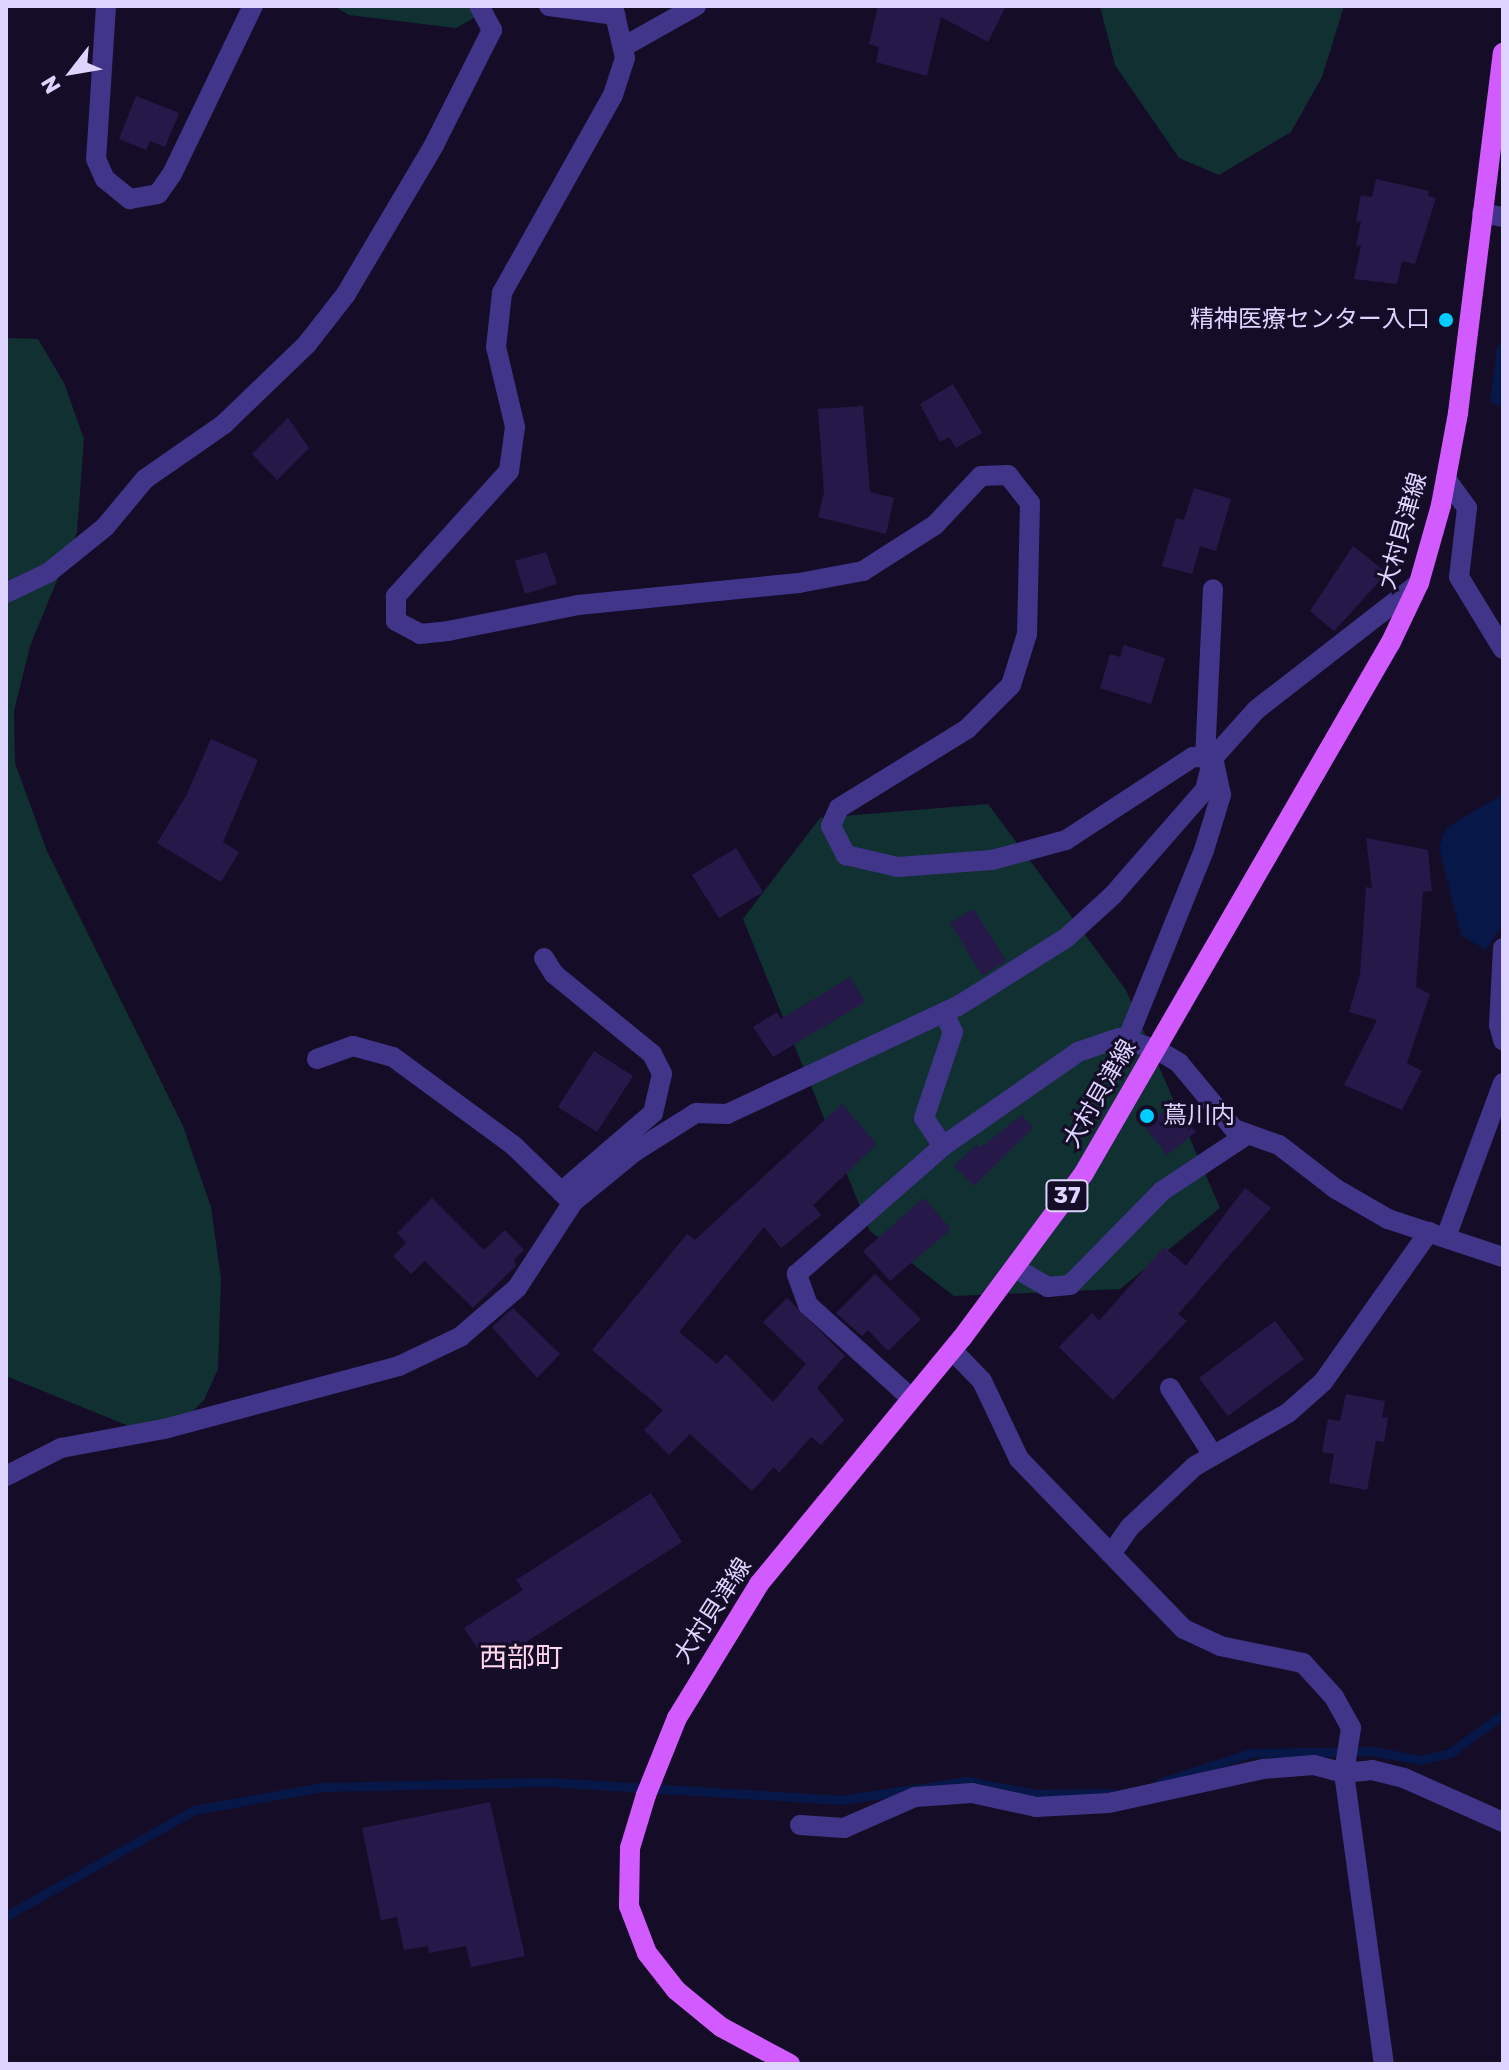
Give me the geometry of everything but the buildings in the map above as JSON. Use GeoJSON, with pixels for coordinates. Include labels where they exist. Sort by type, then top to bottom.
{"type":"FeatureCollection","features":[{"type":"Feature","properties":{"kind":"main road","name":"大村貝津線"},"geometry":{"type":"LineString","coordinates":[[790,2064],[721,2027],[676,1990],[647,1953],[629,1906],[630,1848],[677,1718],[715,1651],[759,1584],[952,1350],[1084,1173],[1347,722],[1419,583],[1446,479],[1503,53]]}},
{"type":"Feature","properties":{"kind":"street"},"geometry":{"type":"LineString","coordinates":[[106,6],[96,159],[105,179],[130,199],[158,194],[172,174],[253,6]]}},
{"type":"Feature","properties":{"kind":"street"},"geometry":{"type":"LineString","coordinates":[[6,593],[48,573],[105,527],[145,479],[224,424],[307,344],[346,294],[441,130],[492,30],[479,6]]}},
{"type":"Feature","properties":{"kind":"street"},"geometry":{"type":"LineString","coordinates":[[549,6],[614,10],[625,58],[613,95],[502,293],[496,347],[515,427],[509,471],[396,596],[396,621],[420,634],[578,605],[799,583],[863,571],[935,525],[981,476],[1008,475],[1030,503],[1027,634],[1011,685],[967,729],[839,808],[831,826],[846,855],[898,867],[992,860],[1066,840],[1193,757],[1209,758],[1256,710],[1302,670],[1419,583]]}},
{"type":"Feature","properties":{"kind":"street"},"geometry":{"type":"LineString","coordinates":[[623,47],[696,6]]}},
{"type":"Feature","properties":{"kind":"street"},"geometry":{"type":"LineString","coordinates":[[1482,213],[1503,217]]}},
{"type":"Feature","properties":{"kind":"street"},"geometry":{"type":"LineString","coordinates":[[1446,479],[1467,508],[1459,577],[1503,649]]}},
{"type":"Feature","properties":{"kind":"street"},"geometry":{"type":"LineString","coordinates":[[567,1197],[696,1113],[727,1114],[944,1013],[1066,938],[1113,895],[1205,790],[1209,758],[1213,589]]}},
{"type":"Feature","properties":{"kind":"street"},"geometry":{"type":"LineString","coordinates":[[1127,1040],[1204,850],[1221,795],[1209,758]]}},
{"type":"Feature","properties":{"kind":"street"},"geometry":{"type":"LineString","coordinates":[[1503,948],[1499,1025],[1503,1040]]}},
{"type":"Feature","properties":{"kind":"street"},"geometry":{"type":"LineString","coordinates":[[6,1476],[61,1448],[164,1429],[399,1366],[490,1315],[517,1288],[567,1197],[653,1113],[662,1074],[652,1054],[554,974],[544,958]]}},
{"type":"Feature","properties":{"kind":"street"},"geometry":{"type":"LineString","coordinates":[[943,1146],[924,1118],[953,1032],[944,1013]]}},
{"type":"Feature","properties":{"kind":"street"},"geometry":{"type":"LineString","coordinates":[[911,1398],[808,1305],[797,1274],[943,1146],[1078,1052],[1127,1040],[1156,1049],[1179,1063],[1234,1129],[1279,1145],[1336,1189],[1388,1219],[1503,1257]]}},
{"type":"Feature","properties":{"kind":"street"},"geometry":{"type":"LineString","coordinates":[[317,1059],[353,1046],[393,1057],[514,1146],[567,1197]]}},
{"type":"Feature","properties":{"kind":"street"},"geometry":{"type":"LineString","coordinates":[[1111,1554],[1162,1494],[1213,1455],[1288,1413],[1323,1382],[1438,1235],[1503,1083]]}},
{"type":"Feature","properties":{"kind":"street"},"geometry":{"type":"LineString","coordinates":[[1015,1268],[1048,1287],[1070,1285],[1162,1191],[1248,1134]]}},
{"type":"Feature","properties":{"kind":"street"},"geometry":{"type":"LineString","coordinates":[[952,1350],[982,1381],[1019,1459],[1184,1629],[1220,1646],[1303,1663],[1334,1697],[1351,1728],[1344,1773],[1384,2064]]}},
{"type":"Feature","properties":{"kind":"street"},"geometry":{"type":"LineString","coordinates":[[1170,1388],[1213,1455]]}},
{"type":"Feature","properties":{"kind":"street"},"geometry":{"type":"LineString","coordinates":[[800,1825],[844,1828],[915,1797],[972,1793],[1036,1807],[1095,1804],[1263,1769],[1314,1765],[1344,1773],[1372,1770],[1425,1785],[1503,1822]]}},
{"type":"Feature","properties":{"kind":"green space"},"geometry":{"type":"Polygon","coordinates":[[[334,6],[495,6],[456,28],[349,15],[334,6]]]}},
{"type":"Feature","properties":{"kind":"green space"},"geometry":{"type":"Polygon","coordinates":[[[1100,6],[1344,6],[1322,77],[1291,132],[1219,175],[1179,158],[1115,65],[1100,6]]]}},
{"type":"Feature","properties":{"kind":"green space"},"geometry":{"type":"Polygon","coordinates":[[[8,338],[38,339],[64,383],[84,439],[77,532],[30,646],[14,711],[15,763],[47,851],[183,1126],[211,1207],[221,1279],[218,1369],[204,1400],[163,1440],[6,1376],[8,338]]]}},
{"type":"Feature","properties":{"kind":"green space"},"geometry":{"type":"Polygon","coordinates":[[[988,804],[1126,990],[1220,1208],[1120,1289],[954,1296],[870,1231],[743,919],[820,818],[988,804]]]}},
{"type":"Feature","properties":{"kind":"water"},"geometry":{"type":"Polygon","coordinates":[[[1503,342],[1503,407],[1490,402],[1497,348],[1503,342]]]}},
{"type":"Feature","properties":{"kind":"water"},"geometry":{"type":"Polygon","coordinates":[[[1503,794],[1503,923],[1486,950],[1461,935],[1439,847],[1446,828],[1503,794]]]}},
{"type":"Feature","properties":{"kind":"waterway"},"geometry":{"type":"LineString","coordinates":[[1159,1783],[1251,1753],[1372,1751],[1420,1760],[1450,1753],[1503,1714]]}},
{"type":"Feature","properties":{"kind":"waterway"},"geometry":{"type":"LineString","coordinates":[[6,1916],[194,1810],[323,1787],[549,1782],[841,1800],[967,1781],[1036,1794],[1113,1793]]}},
{"type":"Feature","properties":{"kind":"place","name":"精神医療センター入口"},"geometry":{"type":"Point","coordinates":[1446,320]}},
{"type":"Feature","properties":{"kind":"place","name":"蔦川内"},"geometry":{"type":"Point","coordinates":[1147,1116]}},
{"type":"Feature","properties":{"kind":"district","name":"西部町"},"geometry":{"type":"Point","coordinates":[521,1658]}}]}
